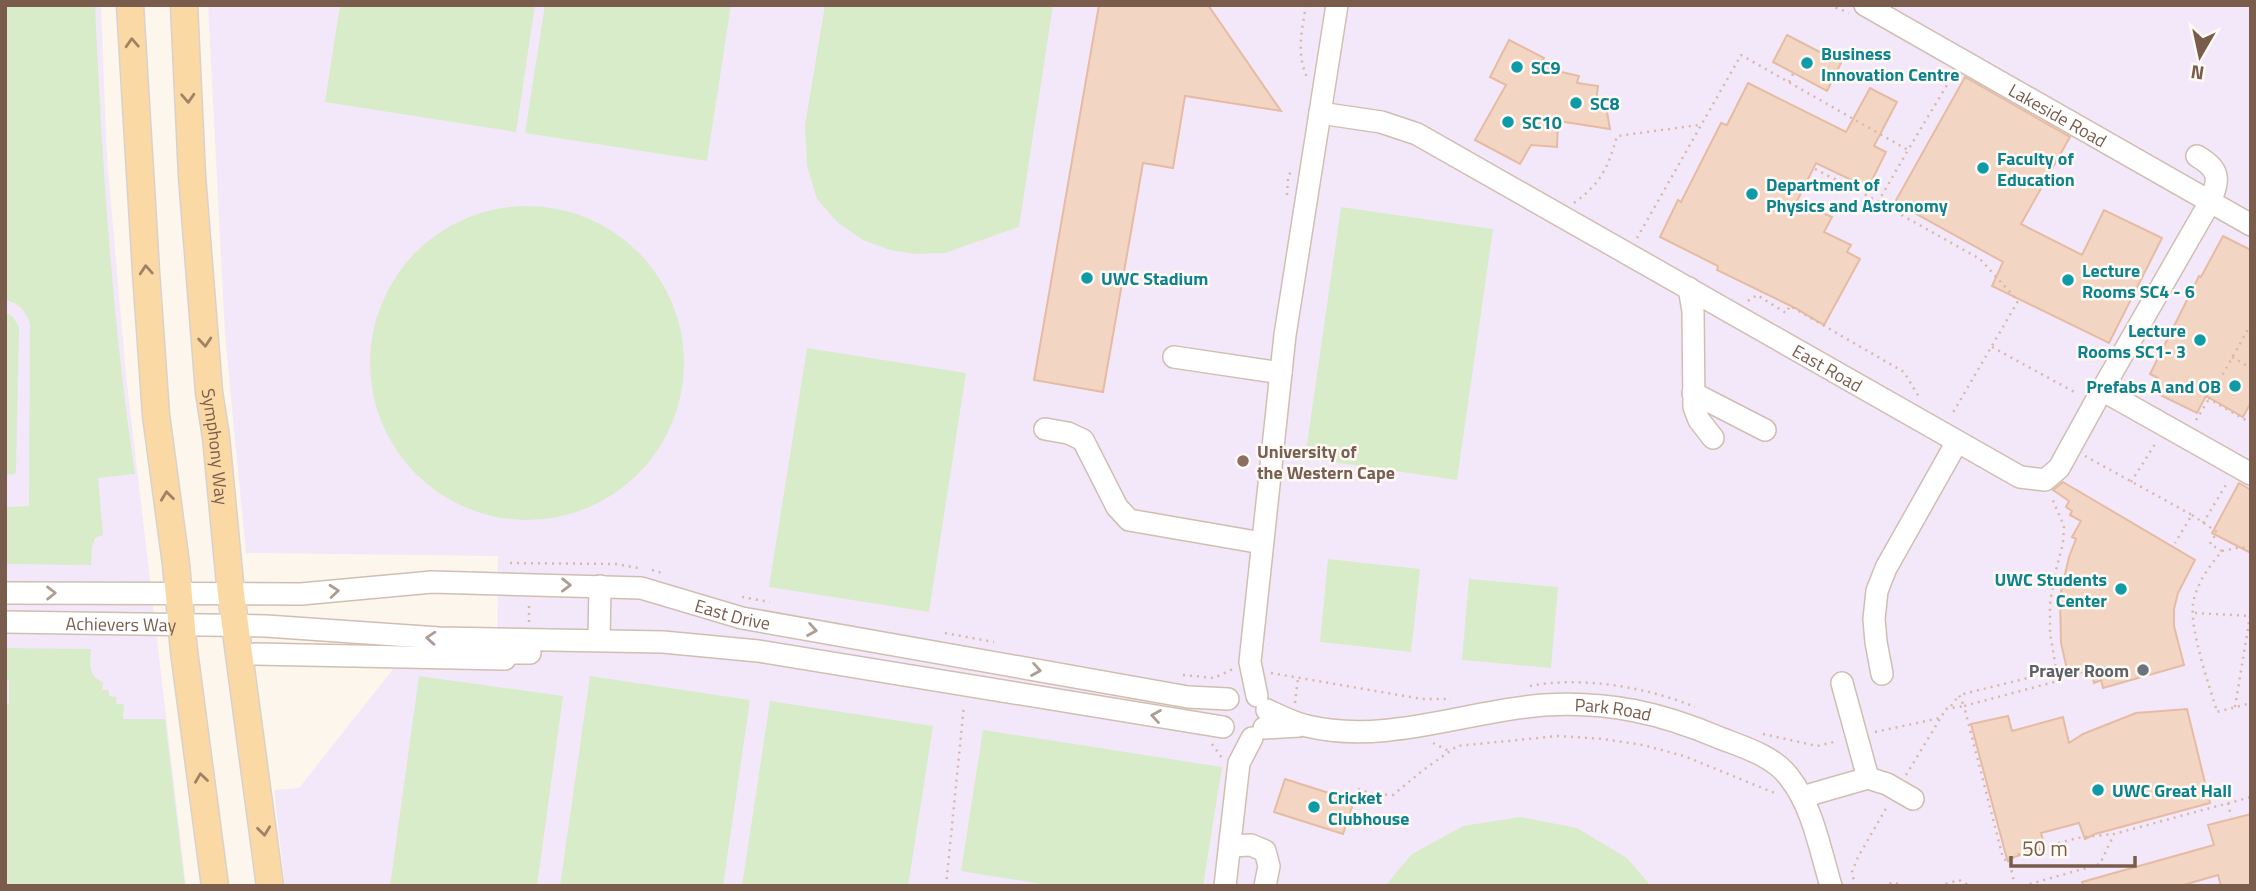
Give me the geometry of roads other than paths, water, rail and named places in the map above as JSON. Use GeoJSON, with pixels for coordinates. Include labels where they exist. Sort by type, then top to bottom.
{"type":"FeatureCollection","features":[{"type":"Feature","properties":{"kind":"main road"},"geometry":{"type":"LineString","coordinates":[[130,5],[156,415],[215,886]]}},
{"type":"Feature","properties":{"kind":"main road","name":"Symphony Way"},"geometry":{"type":"LineString","coordinates":[[184,5],[201,302],[231,594],[271,886]]}},
{"type":"Feature","properties":{"kind":"street"},"geometry":{"type":"LineString","coordinates":[[1225,886],[1239,763],[1260,718],[1249,667],[1262,543],[1281,373],[1337,5]]}},
{"type":"Feature","properties":{"kind":"street","name":"Lakeside Road"},"geometry":{"type":"LineString","coordinates":[[1865,8],[2251,225]]}},
{"type":"Feature","properties":{"kind":"street","name":"East Road"},"geometry":{"type":"LineString","coordinates":[[1320,113],[1381,122],[1417,134],[2020,477],[2045,480],[2060,468],[2092,393],[2210,202]]}},
{"type":"Feature","properties":{"kind":"street"},"geometry":{"type":"LineString","coordinates":[[2197,156],[2212,165],[2217,175],[2217,187],[2210,202]]}},
{"type":"Feature","properties":{"kind":"street"},"geometry":{"type":"LineString","coordinates":[[1689,288],[1693,311],[1696,414],[1713,438]]}},
{"type":"Feature","properties":{"kind":"street"},"geometry":{"type":"LineString","coordinates":[[1174,357],[1281,373]]}},
{"type":"Feature","properties":{"kind":"street"},"geometry":{"type":"LineString","coordinates":[[1694,386],[1732,401]]}},
{"type":"Feature","properties":{"kind":"street"},"geometry":{"type":"LineString","coordinates":[[1694,386],[1765,430]]}},
{"type":"Feature","properties":{"kind":"street"},"geometry":{"type":"LineString","coordinates":[[2092,393],[2166,426],[2241,474]]}},
{"type":"Feature","properties":{"kind":"street"},"geometry":{"type":"LineString","coordinates":[[1045,429],[1068,433],[1083,440],[1117,507],[1129,520],[1262,543]]}},
{"type":"Feature","properties":{"kind":"street"},"geometry":{"type":"LineString","coordinates":[[1882,674],[1874,620],[1877,591],[1886,568],[1957,442]]}},
{"type":"Feature","properties":{"kind":"street","name":"East Drive"},"geometry":{"type":"LineString","coordinates":[[231,594],[301,594],[432,583],[641,588],[742,618],[1188,697],[1231,696]]}},
{"type":"Feature","properties":{"kind":"street"},"geometry":{"type":"LineString","coordinates":[[599,640],[600,586]]}},
{"type":"Feature","properties":{"kind":"street","name":"Achievers Way"},"geometry":{"type":"LineString","coordinates":[[5,593],[231,594]]}},
{"type":"Feature","properties":{"kind":"street","name":"Achievers Way"},"geometry":{"type":"LineString","coordinates":[[5,622],[235,625]]}},
{"type":"Feature","properties":{"kind":"street","name":"East Drive"},"geometry":{"type":"LineString","coordinates":[[235,625],[301,627],[439,639],[663,642],[758,651],[1226,731]]}},
{"type":"Feature","properties":{"kind":"street"},"geometry":{"type":"LineString","coordinates":[[255,654],[505,659],[505,653],[683,654],[962,698]]}},
{"type":"Feature","properties":{"kind":"street"},"geometry":{"type":"LineString","coordinates":[[1239,763],[1221,712],[1249,667]]}},
{"type":"Feature","properties":{"kind":"street"},"geometry":{"type":"LineString","coordinates":[[1842,683],[1868,778]]}},
{"type":"Feature","properties":{"kind":"street"},"geometry":{"type":"LineString","coordinates":[[1231,696],[1242,692],[1260,718]]}},
{"type":"Feature","properties":{"kind":"street","name":"Park Road"},"geometry":{"type":"LineString","coordinates":[[1260,718],[1363,732],[1413,727],[1541,706],[1597,704],[1661,716],[1752,751],[1773,762],[1788,775],[1812,823],[1831,886]]}},
{"type":"Feature","properties":{"kind":"street"},"geometry":{"type":"LineString","coordinates":[[1226,731],[1242,739],[1260,718]]}},
{"type":"Feature","properties":{"kind":"street"},"geometry":{"type":"LineString","coordinates":[[1801,797],[1868,778],[1887,784],[1913,799]]}},
{"type":"Feature","properties":{"kind":"street"},"geometry":{"type":"LineString","coordinates":[[1230,846],[1251,845],[1265,851],[1269,866],[1265,886]]}},
{"type":"Feature","properties":{"kind":"place","name":"Business Innovation Centre"},"geometry":{"type":"Point","coordinates":[1807,63]}},
{"type":"Feature","properties":{"kind":"place","name":"SC9"},"geometry":{"type":"Point","coordinates":[1517,67]}},
{"type":"Feature","properties":{"kind":"place","name":"SC8"},"geometry":{"type":"Point","coordinates":[1576,103]}},
{"type":"Feature","properties":{"kind":"place","name":"SC10"},"geometry":{"type":"Point","coordinates":[1508,122]}},
{"type":"Feature","properties":{"kind":"place","name":"Faculty of Education"},"geometry":{"type":"Point","coordinates":[1983,168]}},
{"type":"Feature","properties":{"kind":"place","name":"Department of Physics and Astronomy"},"geometry":{"type":"Point","coordinates":[1752,194]}},
{"type":"Feature","properties":{"kind":"place","name":"UWC Stadium"},"geometry":{"type":"Point","coordinates":[1087,278]}},
{"type":"Feature","properties":{"kind":"place","name":"Lecture Rooms SC4 - 6"},"geometry":{"type":"Point","coordinates":[2068,280]}},
{"type":"Feature","properties":{"kind":"place","name":"Lecture Rooms SC1- 3"},"geometry":{"type":"Point","coordinates":[2200,340]}},
{"type":"Feature","properties":{"kind":"place","name":"Prefabs A and OB"},"geometry":{"type":"Point","coordinates":[2235,386]}},
{"type":"Feature","properties":{"kind":"place","name":"University of the Western Cape"},"geometry":{"type":"Point","coordinates":[1243,461]}},
{"type":"Feature","properties":{"kind":"place","name":"UWC Students Center"},"geometry":{"type":"Point","coordinates":[2121,589]}},
{"type":"Feature","properties":{"kind":"place","name":"Prayer Room"},"geometry":{"type":"Point","coordinates":[2143,670]}},
{"type":"Feature","properties":{"kind":"place","name":"UWC Great Hall"},"geometry":{"type":"Point","coordinates":[2098,790]}},
{"type":"Feature","properties":{"kind":"place","name":"Cricket Clubhouse"},"geometry":{"type":"Point","coordinates":[1314,807]}}]}
